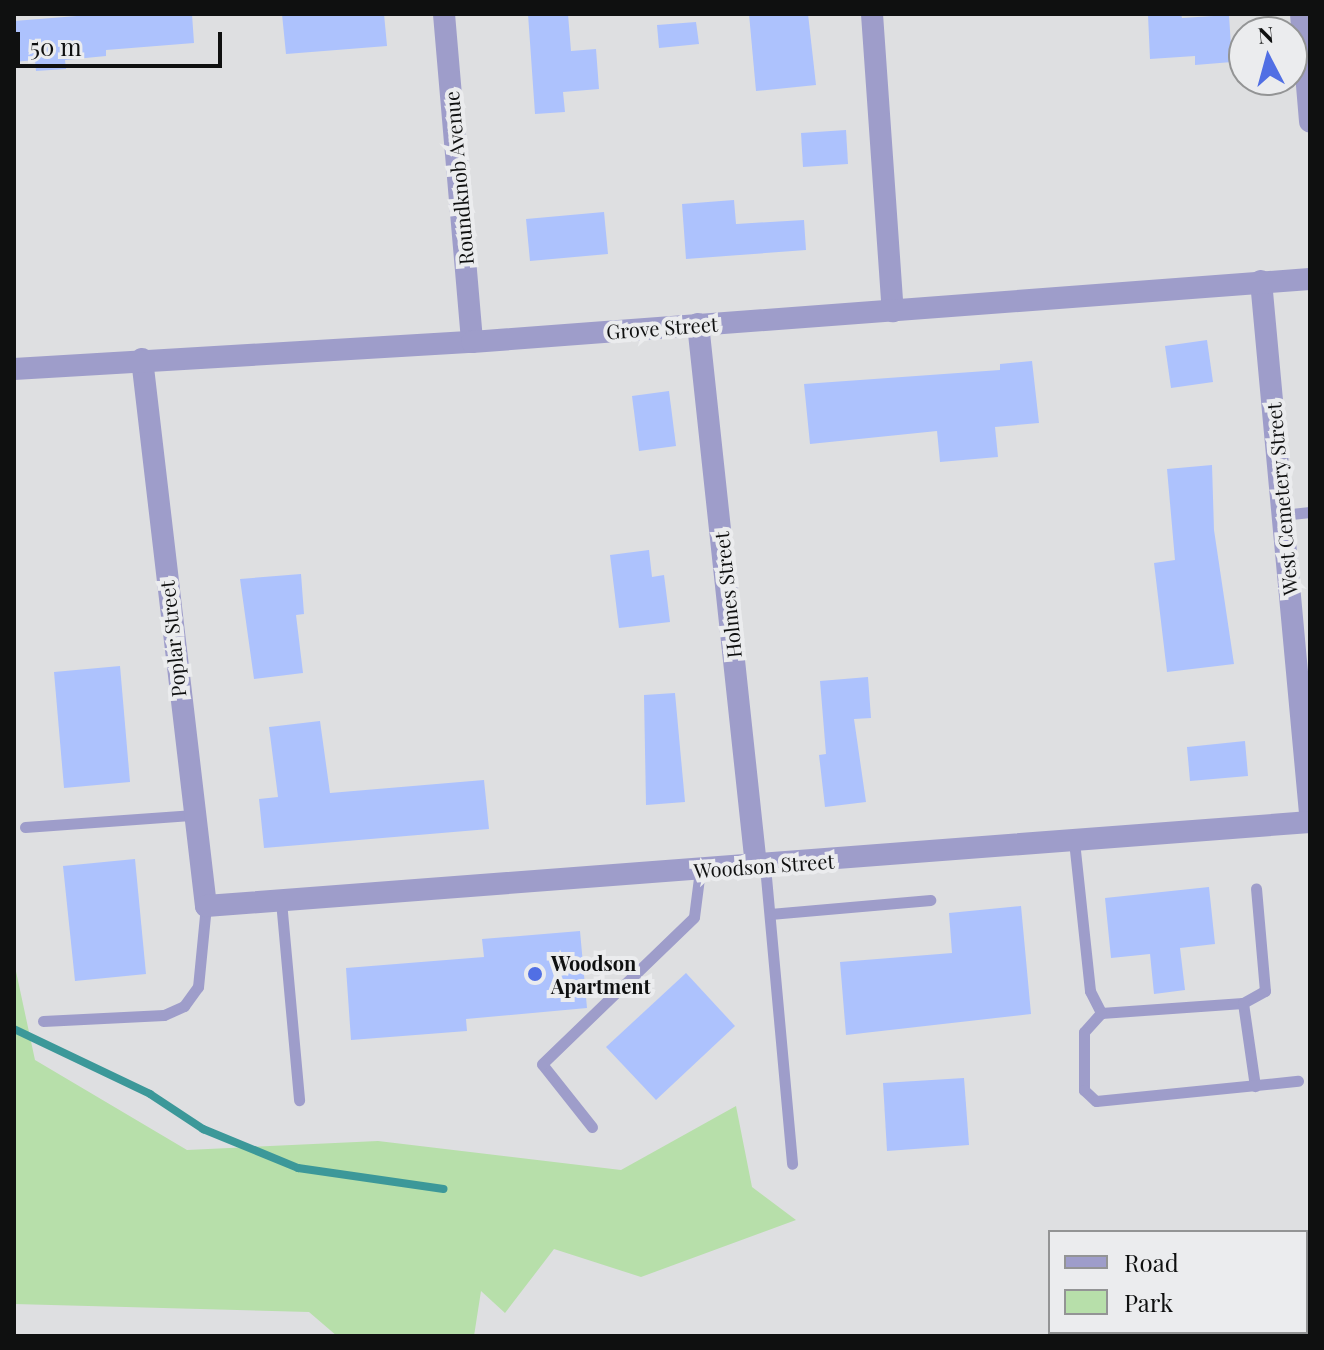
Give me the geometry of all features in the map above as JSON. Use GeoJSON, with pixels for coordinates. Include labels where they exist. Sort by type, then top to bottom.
{"type":"FeatureCollection","features":[{"type":"Feature","properties":{"kind":"street","name":"Roundknob Avenue"},"geometry":{"type":"LineString","coordinates":[[444,14],[472,342]]}},
{"type":"Feature","properties":{"kind":"street"},"geometry":{"type":"LineString","coordinates":[[872,14],[893,311]]}},
{"type":"Feature","properties":{"kind":"street"},"geometry":{"type":"LineString","coordinates":[[1301,14],[1310,122]]}},
{"type":"Feature","properties":{"kind":"street","name":"Grove Street"},"geometry":{"type":"LineString","coordinates":[[14,369],[142,359],[472,342],[1310,279]]}},
{"type":"Feature","properties":{"kind":"street","name":"West Cemetery Street"},"geometry":{"type":"LineString","coordinates":[[1261,281],[1282,515],[1301,612],[1310,813]]}},
{"type":"Feature","properties":{"kind":"street","name":"Holmes Street"},"geometry":{"type":"LineString","coordinates":[[698,324],[761,866]]}},
{"type":"Feature","properties":{"kind":"street","name":"Poplar Street"},"geometry":{"type":"LineString","coordinates":[[142,359],[191,815],[212,906]]}},
{"type":"Feature","properties":{"kind":"street","name":"Woodson Street"},"geometry":{"type":"LineString","coordinates":[[212,906],[1310,822]]}},
{"type":"Feature","properties":{"kind":"lane"},"geometry":{"type":"LineString","coordinates":[[1282,515],[1310,512]]}},
{"type":"Feature","properties":{"kind":"lane"},"geometry":{"type":"LineString","coordinates":[[25,827],[191,815]]}},
{"type":"Feature","properties":{"kind":"lane"},"geometry":{"type":"LineString","coordinates":[[1074,841],[1090,991],[1101,1013]]}},
{"type":"Feature","properties":{"kind":"lane"},"geometry":{"type":"LineString","coordinates":[[761,866],[770,914],[792,1164]]}},
{"type":"Feature","properties":{"kind":"lane"},"geometry":{"type":"LineString","coordinates":[[592,1127],[542,1064],[694,917],[700,870]]}},
{"type":"Feature","properties":{"kind":"lane"},"geometry":{"type":"LineString","coordinates":[[1256,888],[1265,991],[1243,1003],[1101,1013],[1084,1032],[1084,1090],[1096,1101],[1298,1081]]}},
{"type":"Feature","properties":{"kind":"lane"},"geometry":{"type":"LineString","coordinates":[[770,914],[930,900]]}},
{"type":"Feature","properties":{"kind":"lane"},"geometry":{"type":"LineString","coordinates":[[281,901],[299,1100]]}},
{"type":"Feature","properties":{"kind":"lane"},"geometry":{"type":"LineString","coordinates":[[43,1021],[164,1015],[184,1006],[198,987],[212,906]]}},
{"type":"Feature","properties":{"kind":"lane"},"geometry":{"type":"LineString","coordinates":[[1243,1003],[1255,1086]]}},
{"type":"Feature","properties":{"kind":"green space"},"geometry":{"type":"Polygon","coordinates":[[[14,962],[35,1060],[187,1150],[378,1141],[621,1170],[736,1106],[752,1187],[796,1220],[641,1277],[554,1249],[505,1313],[481,1291],[474,1336],[337,1336],[309,1312],[14,1304],[14,962]]]}},
{"type":"Feature","properties":{"kind":"building"},"geometry":{"type":"Polygon","coordinates":[[[102,14],[192,14],[194,43],[106,50],[106,56],[65,60],[66,69],[36,71],[35,60],[14,62],[14,21],[102,14]]]}},
{"type":"Feature","properties":{"kind":"building"},"geometry":{"type":"Polygon","coordinates":[[[282,14],[384,14],[387,46],[286,54],[282,14]]]}},
{"type":"Feature","properties":{"kind":"building"},"geometry":{"type":"Polygon","coordinates":[[[528,14],[568,14],[571,51],[596,49],[599,89],[563,92],[565,112],[535,114],[528,14]]]}},
{"type":"Feature","properties":{"kind":"building"},"geometry":{"type":"Polygon","coordinates":[[[749,14],[808,14],[816,85],[756,91],[749,14]]]}},
{"type":"Feature","properties":{"kind":"building"},"geometry":{"type":"Polygon","coordinates":[[[1181,14],[1182,18],[1229,15],[1228,62],[1195,65],[1195,56],[1150,59],[1148,15],[1181,14]]]}},
{"type":"Feature","properties":{"kind":"building"},"geometry":{"type":"Polygon","coordinates":[[[696,22],[699,44],[659,48],[657,25],[696,22]]]}},
{"type":"Feature","properties":{"kind":"building"},"geometry":{"type":"Polygon","coordinates":[[[846,130],[848,164],[803,167],[801,133],[846,130]]]}},
{"type":"Feature","properties":{"kind":"building"},"geometry":{"type":"Polygon","coordinates":[[[734,200],[736,224],[804,220],[806,250],[686,259],[682,204],[734,200]]]}},
{"type":"Feature","properties":{"kind":"building"},"geometry":{"type":"Polygon","coordinates":[[[604,212],[608,254],[530,261],[526,219],[604,212]]]}},
{"type":"Feature","properties":{"kind":"building"},"geometry":{"type":"Polygon","coordinates":[[[1207,340],[1213,382],[1171,388],[1165,346],[1207,340]]]}},
{"type":"Feature","properties":{"kind":"building"},"geometry":{"type":"Polygon","coordinates":[[[1032,361],[1039,423],[995,427],[998,457],[940,462],[937,431],[810,444],[804,384],[1000,370],[1000,364],[1032,361]]]}},
{"type":"Feature","properties":{"kind":"building"},"geometry":{"type":"Polygon","coordinates":[[[669,391],[676,446],[639,451],[632,396],[669,391]]]}},
{"type":"Feature","properties":{"kind":"building"},"geometry":{"type":"Polygon","coordinates":[[[1212,465],[1214,530],[1234,664],[1167,672],[1154,563],[1175,560],[1167,469],[1212,465]]]}},
{"type":"Feature","properties":{"kind":"building"},"geometry":{"type":"Polygon","coordinates":[[[649,550],[652,577],[664,575],[670,622],[619,628],[610,555],[649,550]]]}},
{"type":"Feature","properties":{"kind":"building"},"geometry":{"type":"Polygon","coordinates":[[[301,574],[304,614],[296,615],[303,673],[254,679],[240,579],[301,574]]]}},
{"type":"Feature","properties":{"kind":"building"},"geometry":{"type":"Polygon","coordinates":[[[120,666],[130,782],[64,788],[54,672],[120,666]]]}},
{"type":"Feature","properties":{"kind":"building"},"geometry":{"type":"Polygon","coordinates":[[[868,677],[871,718],[854,719],[866,802],[825,807],[819,755],[826,754],[820,681],[868,677]]]}},
{"type":"Feature","properties":{"kind":"building"},"geometry":{"type":"Polygon","coordinates":[[[675,693],[685,802],[646,805],[644,695],[675,693]]]}},
{"type":"Feature","properties":{"kind":"building"},"geometry":{"type":"Polygon","coordinates":[[[320,721],[330,793],[484,780],[489,829],[264,848],[259,799],[278,797],[269,727],[320,721]]]}},
{"type":"Feature","properties":{"kind":"building"},"geometry":{"type":"Polygon","coordinates":[[[1245,741],[1248,776],[1190,781],[1187,747],[1245,741]]]}},
{"type":"Feature","properties":{"kind":"building"},"geometry":{"type":"Polygon","coordinates":[[[135,859],[146,974],[75,981],[63,866],[135,859]]]}},
{"type":"Feature","properties":{"kind":"building"},"geometry":{"type":"Polygon","coordinates":[[[1209,887],[1215,944],[1180,948],[1185,990],[1154,994],[1150,954],[1111,958],[1105,898],[1209,887]]]}},
{"type":"Feature","properties":{"kind":"building"},"geometry":{"type":"Polygon","coordinates":[[[1021,906],[1031,1014],[846,1035],[840,962],[952,953],[949,913],[1021,906]]]}},
{"type":"Feature","properties":{"kind":"building"},"geometry":{"type":"Polygon","coordinates":[[[580,931],[587,1008],[466,1019],[467,1031],[351,1040],[346,968],[484,957],[482,939],[580,931]]]}},
{"type":"Feature","properties":{"kind":"building"},"geometry":{"type":"Polygon","coordinates":[[[686,973],[735,1026],[656,1100],[606,1047],[686,973]]]}},
{"type":"Feature","properties":{"kind":"building"},"geometry":{"type":"Polygon","coordinates":[[[964,1078],[969,1145],[887,1151],[883,1083],[964,1078]]]}},
{"type":"Feature","properties":{"kind":"waterway"},"geometry":{"type":"LineString","coordinates":[[14,1029],[150,1094],[203,1129],[298,1168],[443,1189]]}},
{"type":"Feature","properties":{"kind":"place","name":"Woodson Apartment"},"geometry":{"type":"Point","coordinates":[535,974]}}]}
